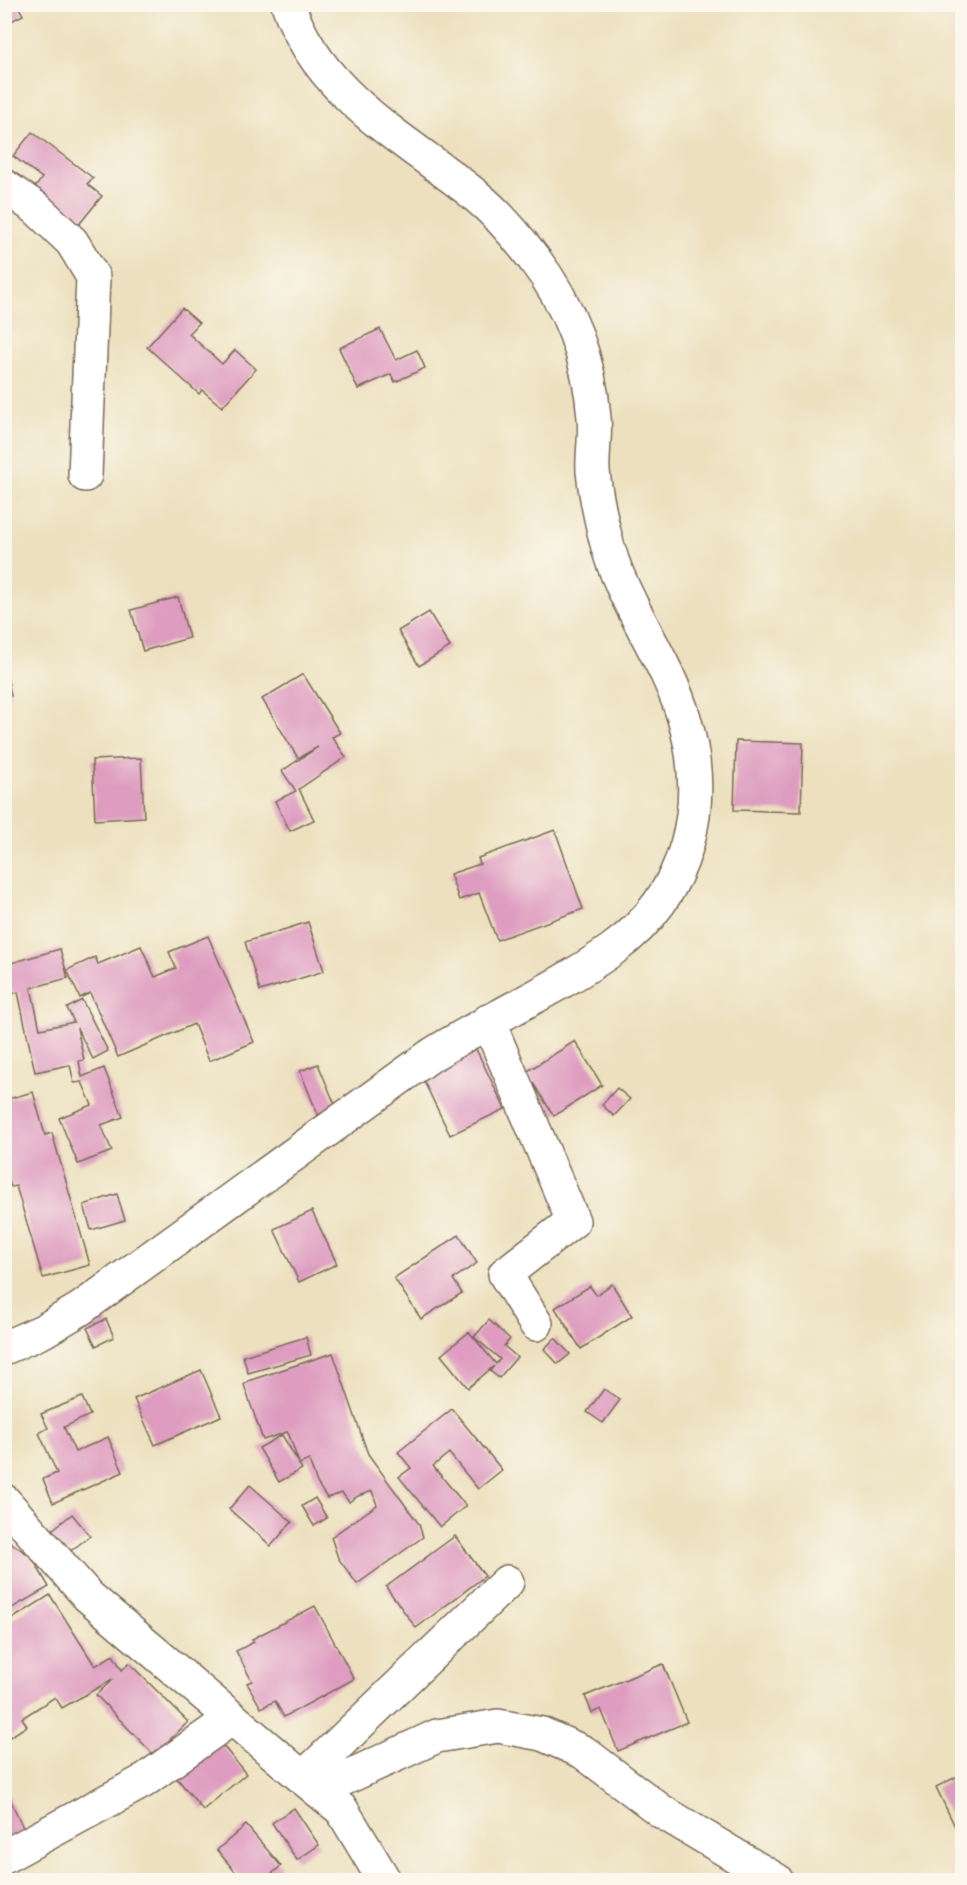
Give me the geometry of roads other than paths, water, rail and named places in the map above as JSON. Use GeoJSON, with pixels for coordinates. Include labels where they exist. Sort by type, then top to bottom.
{"type":"FeatureCollection","features":[{"type":"Feature","properties":{"kind":"street"},"geometry":{"type":"LineString","coordinates":[[4,1348],[43,1331],[80,1309],[430,1056],[488,1021],[580,971],[616,947],[648,917],[673,883],[688,843],[696,801],[693,758],[683,716],[668,676],[627,600],[610,560],[593,469],[594,420],[589,377],[577,336],[559,297],[536,261],[508,227],[477,197],[378,123],[346,93],[318,61],[295,24],[288,4]]}},
{"type":"Feature","properties":{"kind":"street"},"geometry":{"type":"LineString","coordinates":[[4,186],[36,208],[72,242],[93,277],[85,475]]}},
{"type":"Feature","properties":{"kind":"street"},"geometry":{"type":"LineString","coordinates":[[488,1021],[573,1221],[506,1274],[536,1324]]}},
{"type":"Feature","properties":{"kind":"street"},"geometry":{"type":"LineString","coordinates":[[4,1501],[88,1596],[342,1810],[384,1881]]}},
{"type":"Feature","properties":{"kind":"street"},"geometry":{"type":"LineString","coordinates":[[303,1778],[507,1582]]}},
{"type":"Feature","properties":{"kind":"street"},"geometry":{"type":"LineString","coordinates":[[4,1857],[142,1782],[232,1718]]}},
{"type":"Feature","properties":{"kind":"street"},"geometry":{"type":"LineString","coordinates":[[303,1778],[341,1780],[437,1736],[498,1726],[542,1734],[583,1752],[661,1811],[776,1881]]}}]}
